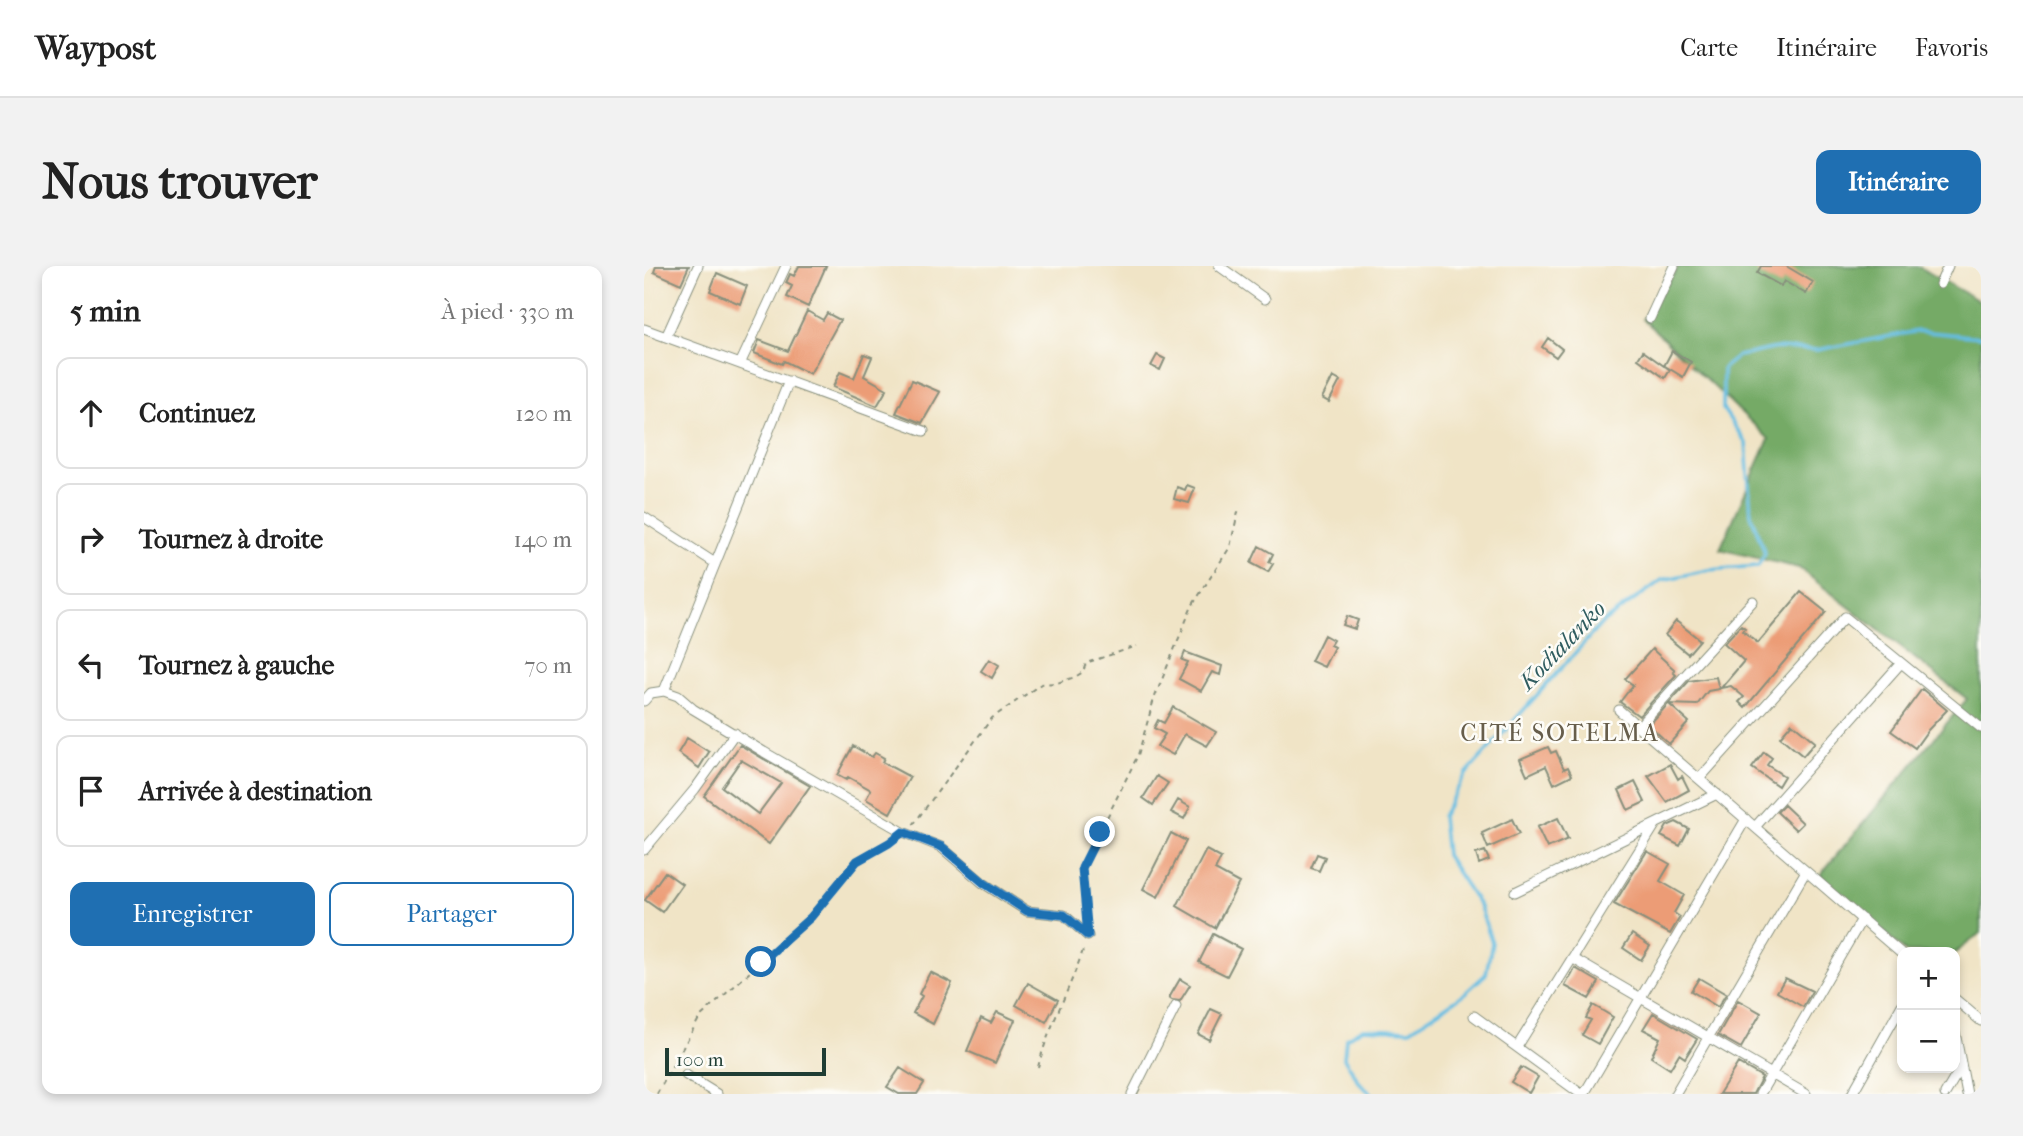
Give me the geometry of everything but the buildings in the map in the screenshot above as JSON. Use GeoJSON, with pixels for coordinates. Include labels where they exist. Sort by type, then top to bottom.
{"type":"FeatureCollection","features":[{"type":"Feature","properties":{"kind":"street"},"geometry":{"type":"LineString","coordinates":[[666,337],[698,266]]}},
{"type":"Feature","properties":{"kind":"street"},"geometry":{"type":"LineString","coordinates":[[740,364],[786,266]]}},
{"type":"Feature","properties":{"kind":"street"},"geometry":{"type":"LineString","coordinates":[[1219,266],[1231,270],[1265,299]]}},
{"type":"Feature","properties":{"kind":"street"},"geometry":{"type":"LineString","coordinates":[[1650,318],[1675,266]]}},
{"type":"Feature","properties":{"kind":"street"},"geometry":{"type":"LineString","coordinates":[[1940,284],[1948,266]]}},
{"type":"Feature","properties":{"kind":"street"},"geometry":{"type":"LineString","coordinates":[[644,329],[924,430]]}},
{"type":"Feature","properties":{"kind":"street"},"geometry":{"type":"LineString","coordinates":[[664,691],[789,381]]}},
{"type":"Feature","properties":{"kind":"street"},"geometry":{"type":"LineString","coordinates":[[644,517],[715,563]]}},
{"type":"Feature","properties":{"kind":"street"},"geometry":{"type":"LineString","coordinates":[[1638,727],[1753,601]]}},
{"type":"Feature","properties":{"kind":"street"},"geometry":{"type":"LineString","coordinates":[[1699,779],[1845,617],[1981,728]]}},
{"type":"Feature","properties":{"kind":"street"},"geometry":{"type":"LineString","coordinates":[[1755,827],[1901,663]]}},
{"type":"Feature","properties":{"kind":"street"},"geometry":{"type":"LineString","coordinates":[[644,701],[651,693],[664,691],[678,696],[693,709],[903,832],[942,847],[984,883],[1027,911],[1064,915],[1088,936]]}},
{"type":"Feature","properties":{"kind":"street"},"geometry":{"type":"LineString","coordinates":[[1619,710],[1897,950]]}},
{"type":"Feature","properties":{"kind":"street"},"geometry":{"type":"LineString","coordinates":[[644,850],[695,789],[735,733]]}},
{"type":"Feature","properties":{"kind":"street"},"geometry":{"type":"LineString","coordinates":[[1515,892],[1717,794]]}},
{"type":"Feature","properties":{"kind":"street"},"geometry":{"type":"LineString","coordinates":[[1474,1016],[1583,1094],[1746,819]]}},
{"type":"Feature","properties":{"kind":"street"},"geometry":{"type":"LineString","coordinates":[[1517,1048],[1655,825]]}},
{"type":"Feature","properties":{"kind":"street"},"geometry":{"type":"LineString","coordinates":[[1675,1094],[1806,871]]}},
{"type":"Feature","properties":{"kind":"street"},"geometry":{"type":"LineString","coordinates":[[1760,1094],[1862,919]]}},
{"type":"Feature","properties":{"kind":"street"},"geometry":{"type":"LineString","coordinates":[[1572,958],[1806,1094]]}},
{"type":"Feature","properties":{"kind":"street"},"geometry":{"type":"LineString","coordinates":[[1960,1003],[1981,1021]]}},
{"type":"Feature","properties":{"kind":"street"},"geometry":{"type":"LineString","coordinates":[[1132,1094],[1176,1006]]}},
{"type":"Feature","properties":{"kind":"street"},"geometry":{"type":"LineString","coordinates":[[1852,1094],[1899,1010]]}},
{"type":"Feature","properties":{"kind":"street"},"geometry":{"type":"LineString","coordinates":[[1960,1061],[1967,1094]]}},
{"type":"Feature","properties":{"kind":"street"},"geometry":{"type":"LineString","coordinates":[[1945,1094],[1961,1067]]}},
{"type":"Feature","properties":{"kind":"street"},"geometry":{"type":"LineString","coordinates":[[686,1075],[717,1094]]}},
{"type":"Feature","properties":{"kind":"path"},"geometry":{"type":"LineString","coordinates":[[1038,1067],[1052,1027],[1073,983],[1088,936],[1082,868],[1138,755],[1154,699],[1192,606],[1230,547],[1239,508]]}},
{"type":"Feature","properties":{"kind":"path"},"geometry":{"type":"LineString","coordinates":[[657,1094],[700,1017],[811,917],[857,861],[889,843],[917,822],[926,805],[992,718],[1041,684],[1057,683],[1075,677],[1083,672],[1086,663],[1137,646]]}},
{"type":"Feature","properties":{"kind":"green space"},"geometry":{"type":"Polygon","coordinates":[[[1679,266],[1917,266],[1981,302],[1981,933],[1960,949],[1960,947],[1900,947],[1820,875],[1967,699],[1799,568],[1720,549],[1769,439],[1643,319],[1679,266]]]}},
{"type":"Feature","properties":{"kind":"waterway","name":"Kodialanko"},"geometry":{"type":"LineString","coordinates":[[1372,1094],[1361,1085],[1344,1058],[1346,1038],[1363,1028],[1410,1030],[1463,995],[1486,974],[1492,943],[1480,907],[1446,855],[1442,816],[1466,774],[1602,623],[1662,580],[1708,570],[1758,566],[1765,553],[1751,515],[1746,443],[1723,409],[1723,368],[1738,356],[1777,348],[1817,350],[1918,331],[1981,337]]}},
{"type":"Feature","properties":{"kind":"district","name":"CITÉ SOTELMA"},"geometry":{"type":"Point","coordinates":[1560,733]}},
{"type":"Feature","properties":{"kind":"route"},"geometry":{"type":"LineString","coordinates":[[761,962],[811,917],[857,861],[903,832],[942,847],[984,883],[1027,911],[1064,915],[1088,936],[1082,868],[1100,832]]}}]}
